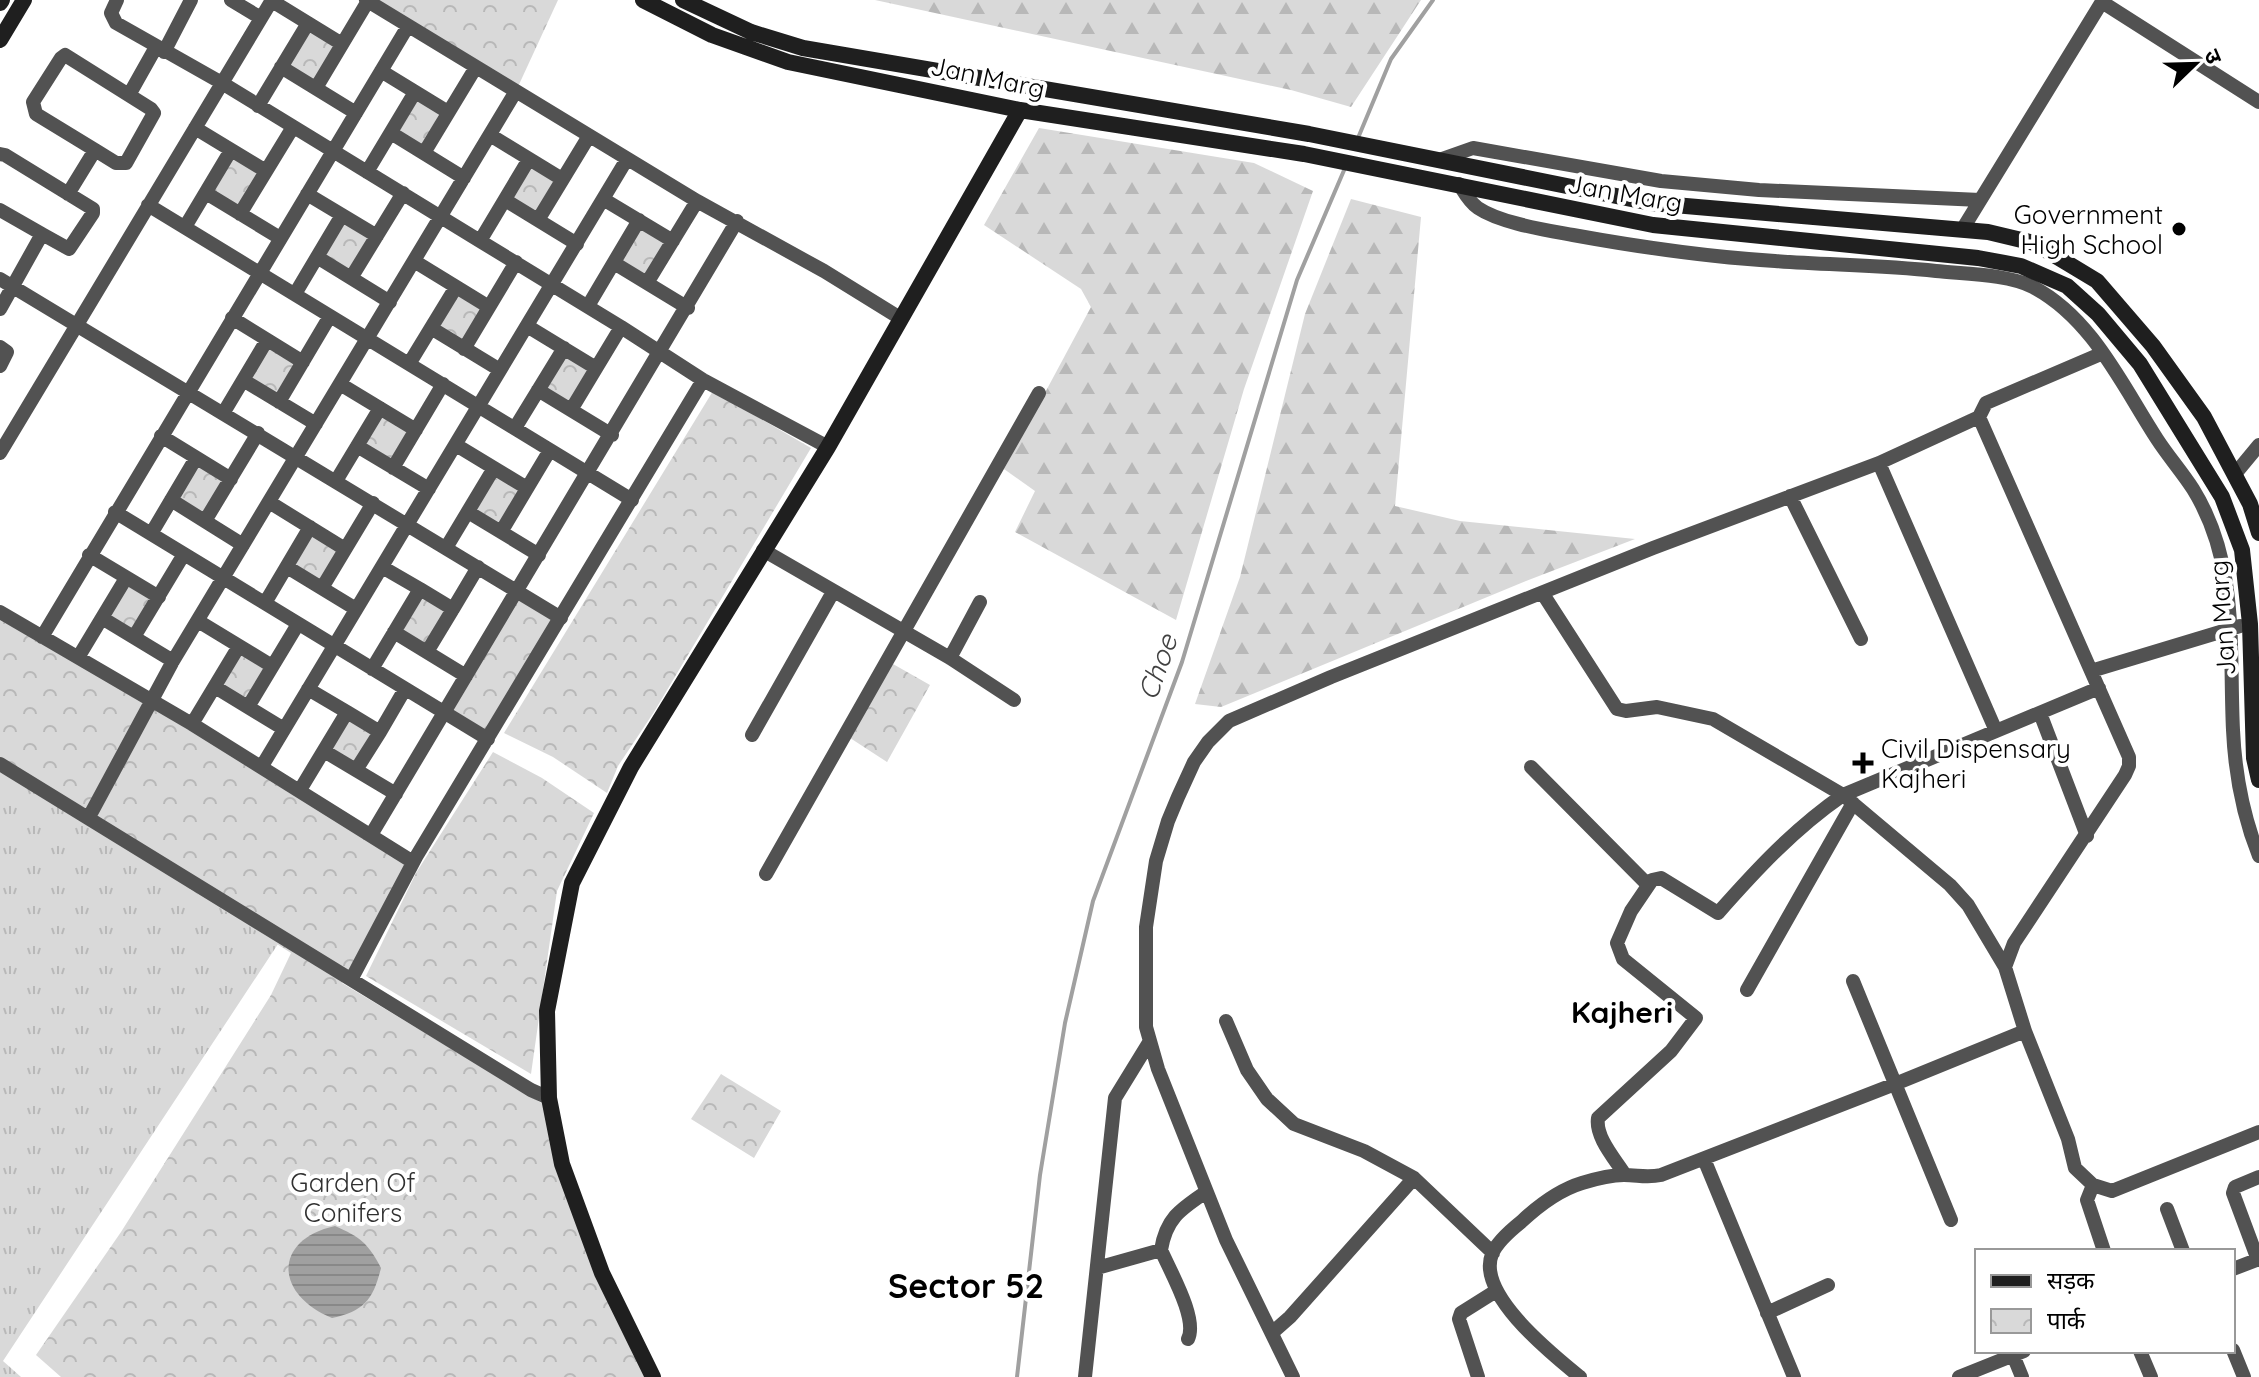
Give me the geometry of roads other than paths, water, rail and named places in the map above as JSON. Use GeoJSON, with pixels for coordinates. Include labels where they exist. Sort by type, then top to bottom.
{"type":"FeatureCollection","features":[{"type":"Feature","properties":{"kind":"main road"},"geometry":{"type":"LineString","coordinates":[[0,40],[24,0]]}},
{"type":"Feature","properties":{"kind":"main road","name":"Jan Marg"},"geometry":{"type":"LineString","coordinates":[[643,0],[662,4],[712,35],[788,62],[1020,110],[1304,154],[1653,225],[1978,258],[2021,266],[2067,286],[2098,314],[2140,364],[2222,497],[2242,550],[2250,624],[2254,758],[2259,780]]}},
{"type":"Feature","properties":{"kind":"main road","name":"Jan Marg"},"geometry":{"type":"LineString","coordinates":[[683,0],[751,32],[803,48],[1309,134],[1651,203],[1988,232],[2034,243],[2097,281],[2153,346],[2204,417],[2250,504],[2259,533]]}},
{"type":"Feature","properties":{"kind":"main road"},"geometry":{"type":"LineString","coordinates":[[653,1377],[602,1273],[562,1164],[549,1098],[547,1011],[572,883],[631,767],[828,447],[1020,110]]}},
{"type":"Feature","properties":{"kind":"street"},"geometry":{"type":"LineString","coordinates":[[117,0],[111,13],[116,23],[403,193],[703,380],[828,447]]}},
{"type":"Feature","properties":{"kind":"street"},"geometry":{"type":"LineString","coordinates":[[129,95],[191,0]]}},
{"type":"Feature","properties":{"kind":"street"},"geometry":{"type":"LineString","coordinates":[[231,0],[261,18]]}},
{"type":"Feature","properties":{"kind":"street"},"geometry":{"type":"LineString","coordinates":[[0,453],[272,0],[342,44]]}},
{"type":"Feature","properties":{"kind":"street"},"geometry":{"type":"LineString","coordinates":[[316,88],[367,1],[697,201],[737,221],[900,318]]}},
{"type":"Feature","properties":{"kind":"street"},"geometry":{"type":"LineString","coordinates":[[1962,230],[2102,1],[2259,102]]}},
{"type":"Feature","properties":{"kind":"street"},"geometry":{"type":"LineString","coordinates":[[258,106],[308,23]]}},
{"type":"Feature","properties":{"kind":"street"},"geometry":{"type":"LineString","coordinates":[[42,637],[408,26]]}},
{"type":"Feature","properties":{"kind":"street"},"geometry":{"type":"LineString","coordinates":[[65,55],[154,113],[126,163],[116,163],[95,150],[36,114],[33,102],[65,55]]}},
{"type":"Feature","properties":{"kind":"street"},"geometry":{"type":"LineString","coordinates":[[281,67],[356,113]]}},
{"type":"Feature","properties":{"kind":"street"},"geometry":{"type":"LineString","coordinates":[[424,153],[476,67]]}},
{"type":"Feature","properties":{"kind":"street"},"geometry":{"type":"LineString","coordinates":[[381,71],[448,112]]}},
{"type":"Feature","properties":{"kind":"street"},"geometry":{"type":"LineString","coordinates":[[89,817],[173,661],[516,91]]}},
{"type":"Feature","properties":{"kind":"street"},"geometry":{"type":"LineString","coordinates":[[367,172],[415,92]]}},
{"type":"Feature","properties":{"kind":"street"},"geometry":{"type":"LineString","coordinates":[[240,214],[293,127]]}},
{"type":"Feature","properties":{"kind":"street"},"geometry":{"type":"LineString","coordinates":[[195,128],[266,171]]}},
{"type":"Feature","properties":{"kind":"street"},"geometry":{"type":"LineString","coordinates":[[391,133],[464,178]]}},
{"type":"Feature","properties":{"kind":"street"},"geometry":{"type":"LineString","coordinates":[[490,135],[562,179]]}},
{"type":"Feature","properties":{"kind":"street"},"geometry":{"type":"LineString","coordinates":[[538,220],[589,136]]}},
{"type":"Feature","properties":{"kind":"street"},"geometry":{"type":"LineString","coordinates":[[1439,160],[1473,148],[1661,181],[1759,190],[1980,200]]}},
{"type":"Feature","properties":{"kind":"street"},"geometry":{"type":"LineString","coordinates":[[68,194],[95,150]]}},
{"type":"Feature","properties":{"kind":"street"},"geometry":{"type":"LineString","coordinates":[[185,227],[231,150]]}},
{"type":"Feature","properties":{"kind":"street"},"geometry":{"type":"LineString","coordinates":[[0,154],[91,207],[93,213],[72,248],[66,249],[0,210]]}},
{"type":"Feature","properties":{"kind":"street"},"geometry":{"type":"LineString","coordinates":[[480,241],[529,159]]}},
{"type":"Feature","properties":{"kind":"street"},"geometry":{"type":"LineString","coordinates":[[262,766],[627,159]]}},
{"type":"Feature","properties":{"kind":"street"},"geometry":{"type":"LineString","coordinates":[[1459,184],[1479,209],[1553,232],[1633,246],[1773,261],[1896,266],[1992,277],[2032,286],[2060,306],[2122,379],[2157,439],[2193,490],[2211,524],[2224,566],[2232,628],[2233,731],[2240,796],[2259,856]]}},
{"type":"Feature","properties":{"kind":"street"},"geometry":{"type":"LineString","coordinates":[[206,193],[280,238]]}},
{"type":"Feature","properties":{"kind":"street"},"geometry":{"type":"LineString","coordinates":[[351,278],[403,193]]}},
{"type":"Feature","properties":{"kind":"street"},"geometry":{"type":"LineString","coordinates":[[307,194],[377,236]]}},
{"type":"Feature","properties":{"kind":"street"},"geometry":{"type":"LineString","coordinates":[[603,199],[673,241]]}},
{"type":"Feature","properties":{"kind":"street"},"geometry":{"type":"LineString","coordinates":[[505,200],[577,244]]}},
{"type":"Feature","properties":{"kind":"street"},"geometry":{"type":"LineString","coordinates":[[647,283],[697,201]]}},
{"type":"Feature","properties":{"kind":"street"},"geometry":{"type":"LineString","coordinates":[[148,205],[632,500]]}},
{"type":"Feature","properties":{"kind":"street"},"geometry":{"type":"LineString","coordinates":[[295,294],[342,215]]}},
{"type":"Feature","properties":{"kind":"street"},"geometry":{"type":"LineString","coordinates":[[588,306],[639,220]]}},
{"type":"Feature","properties":{"kind":"street"},"geometry":{"type":"LineString","coordinates":[[371,835],[688,308],[737,221]]}},
{"type":"Feature","properties":{"kind":"street"},"geometry":{"type":"LineString","coordinates":[[0,309],[6,283],[42,234]]}},
{"type":"Feature","properties":{"kind":"street"},"geometry":{"type":"LineString","coordinates":[[317,257],[390,302]]}},
{"type":"Feature","properties":{"kind":"street"},"geometry":{"type":"LineString","coordinates":[[414,261],[489,307]]}},
{"type":"Feature","properties":{"kind":"street"},"geometry":{"type":"LineString","coordinates":[[464,349],[516,262]]}},
{"type":"Feature","properties":{"kind":"street"},"geometry":{"type":"LineString","coordinates":[[614,263],[688,308]]}},
{"type":"Feature","properties":{"kind":"street"},"geometry":{"type":"LineString","coordinates":[[6,283],[561,618]]}},
{"type":"Feature","properties":{"kind":"street"},"geometry":{"type":"LineString","coordinates":[[409,364],[456,287]]}},
{"type":"Feature","properties":{"kind":"street"},"geometry":{"type":"LineString","coordinates":[[279,402],[330,316]]}},
{"type":"Feature","properties":{"kind":"street"},"geometry":{"type":"LineString","coordinates":[[232,318],[303,362]]}},
{"type":"Feature","properties":{"kind":"street"},"geometry":{"type":"LineString","coordinates":[[527,326],[596,368]]}},
{"type":"Feature","properties":{"kind":"street"},"geometry":{"type":"LineString","coordinates":[[571,410],[621,327]]}},
{"type":"Feature","properties":{"kind":"street"},"geometry":{"type":"LineString","coordinates":[[431,328],[500,370]]}},
{"type":"Feature","properties":{"kind":"street"},"geometry":{"type":"LineString","coordinates":[[224,412],[267,340]]}},
{"type":"Feature","properties":{"kind":"street"},"geometry":{"type":"LineString","coordinates":[[0,347],[7,352],[0,366]]}},
{"type":"Feature","properties":{"kind":"street"},"geometry":{"type":"LineString","coordinates":[[515,428],[564,348]]}},
{"type":"Feature","properties":{"kind":"street"},"geometry":{"type":"LineString","coordinates":[[2005,967],[2014,943],[2087,836],[2129,766],[2129,757],[1979,417],[1980,410],[1986,403],[2103,353]]}},
{"type":"Feature","properties":{"kind":"street"},"geometry":{"type":"LineString","coordinates":[[243,380],[316,424]]}},
{"type":"Feature","properties":{"kind":"street"},"geometry":{"type":"LineString","coordinates":[[352,978],[413,862],[703,380]]}},
{"type":"Feature","properties":{"kind":"street"},"geometry":{"type":"LineString","coordinates":[[340,384],[416,430]]}},
{"type":"Feature","properties":{"kind":"street"},"geometry":{"type":"LineString","coordinates":[[393,468],[443,384]]}},
{"type":"Feature","properties":{"kind":"street"},"geometry":{"type":"LineString","coordinates":[[538,390],[612,435]]}},
{"type":"Feature","properties":{"kind":"street"},"geometry":{"type":"LineString","coordinates":[[766,874],[1039,393]]}},
{"type":"Feature","properties":{"kind":"street"},"geometry":{"type":"LineString","coordinates":[[336,481],[380,408]]}},
{"type":"Feature","properties":{"kind":"street"},"geometry":{"type":"LineString","coordinates":[[1293,1377],[1226,1240],[1146,1027],[1144,960],[1147,910],[1156,861],[1168,821],[1194,762],[1217,731],[1229,721],[1331,677],[1879,463],[1979,417]]}},
{"type":"Feature","properties":{"kind":"street"},"geometry":{"type":"LineString","coordinates":[[205,521],[258,433]]}},
{"type":"Feature","properties":{"kind":"street"},"geometry":{"type":"LineString","coordinates":[[161,436],[231,479]]}},
{"type":"Feature","properties":{"kind":"street"},"geometry":{"type":"LineString","coordinates":[[456,445],[527,488]]}},
{"type":"Feature","properties":{"kind":"street"},"geometry":{"type":"LineString","coordinates":[[2235,474],[2259,445]]}},
{"type":"Feature","properties":{"kind":"street"},"geometry":{"type":"LineString","coordinates":[[357,446],[429,489]]}},
{"type":"Feature","properties":{"kind":"street"},"geometry":{"type":"LineString","coordinates":[[501,532],[550,450]]}},
{"type":"Feature","properties":{"kind":"street"},"geometry":{"type":"LineString","coordinates":[[151,534],[196,458]]}},
{"type":"Feature","properties":{"kind":"street"},"geometry":{"type":"LineString","coordinates":[[1879,463],[1996,731]]}},
{"type":"Feature","properties":{"kind":"street"},"geometry":{"type":"LineString","coordinates":[[446,548],[494,468]]}},
{"type":"Feature","properties":{"kind":"street"},"geometry":{"type":"LineString","coordinates":[[1790,496],[1861,639]]}},
{"type":"Feature","properties":{"kind":"street"},"geometry":{"type":"LineString","coordinates":[[171,500],[243,545]]}},
{"type":"Feature","properties":{"kind":"street"},"geometry":{"type":"LineString","coordinates":[[269,502],[345,549]]}},
{"type":"Feature","properties":{"kind":"street"},"geometry":{"type":"LineString","coordinates":[[322,588],[373,503]]}},
{"type":"Feature","properties":{"kind":"street"},"geometry":{"type":"LineString","coordinates":[[115,512],[488,739]]}},
{"type":"Feature","properties":{"kind":"street"},"geometry":{"type":"LineString","coordinates":[[468,512],[539,555]]}},
{"type":"Feature","properties":{"kind":"street"},"geometry":{"type":"LineString","coordinates":[[265,603],[310,527]]}},
{"type":"Feature","properties":{"kind":"street"},"geometry":{"type":"LineString","coordinates":[[763,550],[950,658],[1014,700]]}},
{"type":"Feature","properties":{"kind":"street"},"geometry":{"type":"LineString","coordinates":[[134,637],[184,554]]}},
{"type":"Feature","properties":{"kind":"street"},"geometry":{"type":"LineString","coordinates":[[89,555],[159,597]]}},
{"type":"Feature","properties":{"kind":"street"},"geometry":{"type":"LineString","coordinates":[[287,567],[356,609]]}},
{"type":"Feature","properties":{"kind":"street"},"geometry":{"type":"LineString","coordinates":[[382,567],[453,609]]}},
{"type":"Feature","properties":{"kind":"street"},"geometry":{"type":"LineString","coordinates":[[427,652],[478,567]]}},
{"type":"Feature","properties":{"kind":"street"},"geometry":{"type":"LineString","coordinates":[[79,656],[126,578]]}},
{"type":"Feature","properties":{"kind":"street"},"geometry":{"type":"LineString","coordinates":[[372,669],[420,589]]}},
{"type":"Feature","properties":{"kind":"street"},"geometry":{"type":"LineString","coordinates":[[752,735],[833,592]]}},
{"type":"Feature","properties":{"kind":"street"},"geometry":{"type":"LineString","coordinates":[[1543,594],[1617,709],[1626,711],[1657,707],[1698,713],[1713,719],[1848,799],[1950,885],[1968,905],[2005,967],[2025,1031],[2068,1139],[2075,1168],[2093,1185],[2112,1191],[2259,1132]]}},
{"type":"Feature","properties":{"kind":"street"},"geometry":{"type":"LineString","coordinates":[[950,658],[980,602]]}},
{"type":"Feature","properties":{"kind":"street"},"geometry":{"type":"LineString","coordinates":[[0,612],[262,766],[413,862]]}},
{"type":"Feature","properties":{"kind":"street"},"geometry":{"type":"LineString","coordinates":[[102,618],[173,661]]}},
{"type":"Feature","properties":{"kind":"street"},"geometry":{"type":"LineString","coordinates":[[198,621],[272,666]]}},
{"type":"Feature","properties":{"kind":"street"},"geometry":{"type":"LineString","coordinates":[[248,707],[298,624]]}},
{"type":"Feature","properties":{"kind":"street"},"geometry":{"type":"LineString","coordinates":[[2091,671],[2250,624]]}},
{"type":"Feature","properties":{"kind":"street"},"geometry":{"type":"LineString","coordinates":[[394,632],[466,676]]}},
{"type":"Feature","properties":{"kind":"street"},"geometry":{"type":"LineString","coordinates":[[192,724],[239,646]]}},
{"type":"Feature","properties":{"kind":"street"},"geometry":{"type":"LineString","coordinates":[[215,687],[284,729]]}},
{"type":"Feature","properties":{"kind":"street"},"geometry":{"type":"LineString","coordinates":[[1625,1175],[1601,1137],[1598,1118],[1671,1051],[1696,1018],[1623,959],[1619,952],[1617,943],[1631,911],[1652,880],[1661,878],[1718,913],[1765,859],[1808,819],[1996,731],[2099,688]]}},
{"type":"Feature","properties":{"kind":"street"},"geometry":{"type":"LineString","coordinates":[[308,689],[380,732]]}},
{"type":"Feature","properties":{"kind":"street"},"geometry":{"type":"LineString","coordinates":[[356,770],[405,689]]}},
{"type":"Feature","properties":{"kind":"street"},"geometry":{"type":"LineString","coordinates":[[300,790],[347,712]]}},
{"type":"Feature","properties":{"kind":"street"},"geometry":{"type":"LineString","coordinates":[[2040,713],[2087,836]]}},
{"type":"Feature","properties":{"kind":"street"},"geometry":{"type":"LineString","coordinates":[[324,751],[396,794]]}},
{"type":"Feature","properties":{"kind":"street"},"geometry":{"type":"LineString","coordinates":[[0,764],[531,1090],[549,1098]]}},
{"type":"Feature","properties":{"kind":"street"},"geometry":{"type":"LineString","coordinates":[[1531,767],[1648,885]]}},
{"type":"Feature","properties":{"kind":"street"},"geometry":{"type":"LineString","coordinates":[[1747,990],[1848,799]]}},
{"type":"Feature","properties":{"kind":"street"},"geometry":{"type":"LineString","coordinates":[[1853,981],[1951,1220]]}},
{"type":"Feature","properties":{"kind":"street"},"geometry":{"type":"LineString","coordinates":[[1226,1021],[1247,1070],[1267,1099],[1294,1124],[1364,1151],[1414,1178],[1493,1253]]}},
{"type":"Feature","properties":{"kind":"street"},"geometry":{"type":"LineString","coordinates":[[1580,1377],[1530,1332],[1496,1291],[1489,1267],[1493,1253],[1534,1209],[1580,1183],[1625,1175],[1647,1178],[1661,1175],[2025,1031]]}},
{"type":"Feature","properties":{"kind":"street"},"geometry":{"type":"LineString","coordinates":[[1085,1377],[1115,1098],[1150,1041]]}},
{"type":"Feature","properties":{"kind":"street"},"geometry":{"type":"LineString","coordinates":[[1704,1159],[1794,1377]]}},
{"type":"Feature","properties":{"kind":"street"},"geometry":{"type":"LineString","coordinates":[[2235,1268],[2258,1260],[2233,1193],[2235,1187],[2259,1177]]}},
{"type":"Feature","properties":{"kind":"street"},"geometry":{"type":"LineString","coordinates":[[1273,1332],[1290,1317],[1414,1178]]}},
{"type":"Feature","properties":{"kind":"street"},"geometry":{"type":"LineString","coordinates":[[2093,1185],[2087,1200],[2103,1249]]}},
{"type":"Feature","properties":{"kind":"street"},"geometry":{"type":"LineString","coordinates":[[1188,1339],[1190,1318],[1161,1250],[1163,1235],[1175,1213],[1206,1192]]}},
{"type":"Feature","properties":{"kind":"street"},"geometry":{"type":"LineString","coordinates":[[2167,1209],[2182,1249]]}},
{"type":"Feature","properties":{"kind":"street"},"geometry":{"type":"LineString","coordinates":[[1097,1268],[1161,1250]]}},
{"type":"Feature","properties":{"kind":"street"},"geometry":{"type":"LineString","coordinates":[[1767,1313],[1828,1285]]}},
{"type":"Feature","properties":{"kind":"street"},"geometry":{"type":"LineString","coordinates":[[1478,1377],[1459,1319],[1461,1313],[1496,1291]]}},
{"type":"Feature","properties":{"kind":"street"},"geometry":{"type":"LineString","coordinates":[[1959,1377],[2019,1353],[2022,1377]]}},
{"type":"Feature","properties":{"kind":"street"},"geometry":{"type":"LineString","coordinates":[[2141,1353],[2151,1377]]}},
{"type":"Feature","properties":{"kind":"street"},"geometry":{"type":"LineString","coordinates":[[2234,1353],[2244,1377],[2259,1371]]}},
{"type":"Feature","properties":{"kind":"waterway","name":"Choe"},"geometry":{"type":"LineString","coordinates":[[1358,138],[1391,59],[1433,0]]}},
{"type":"Feature","properties":{"kind":"waterway","name":"Choe"},"geometry":{"type":"LineString","coordinates":[[1017,1377],[1040,1175],[1065,1023],[1093,901],[1182,662],[1297,280],[1345,168]]}},
{"type":"Feature","properties":{"kind":"place","name":"Government High School"},"geometry":{"type":"Point","coordinates":[2179,229]}},
{"type":"Feature","properties":{"kind":"place","name":"Civil Dispensary Kajheri"},"geometry":{"type":"Point","coordinates":[1863,763]}},
{"type":"Feature","properties":{"kind":"district","name":"Kajheri"},"geometry":{"type":"Point","coordinates":[1622,1012]}},
{"type":"Feature","properties":{"kind":"district","name":"Sector 52"},"geometry":{"type":"Point","coordinates":[966,1285]}},
{"type":"Feature","properties":{"kind":"park label","name":"Garden Of Conifers"},"geometry":{"type":"Point","coordinates":[353,1197]}}]}
